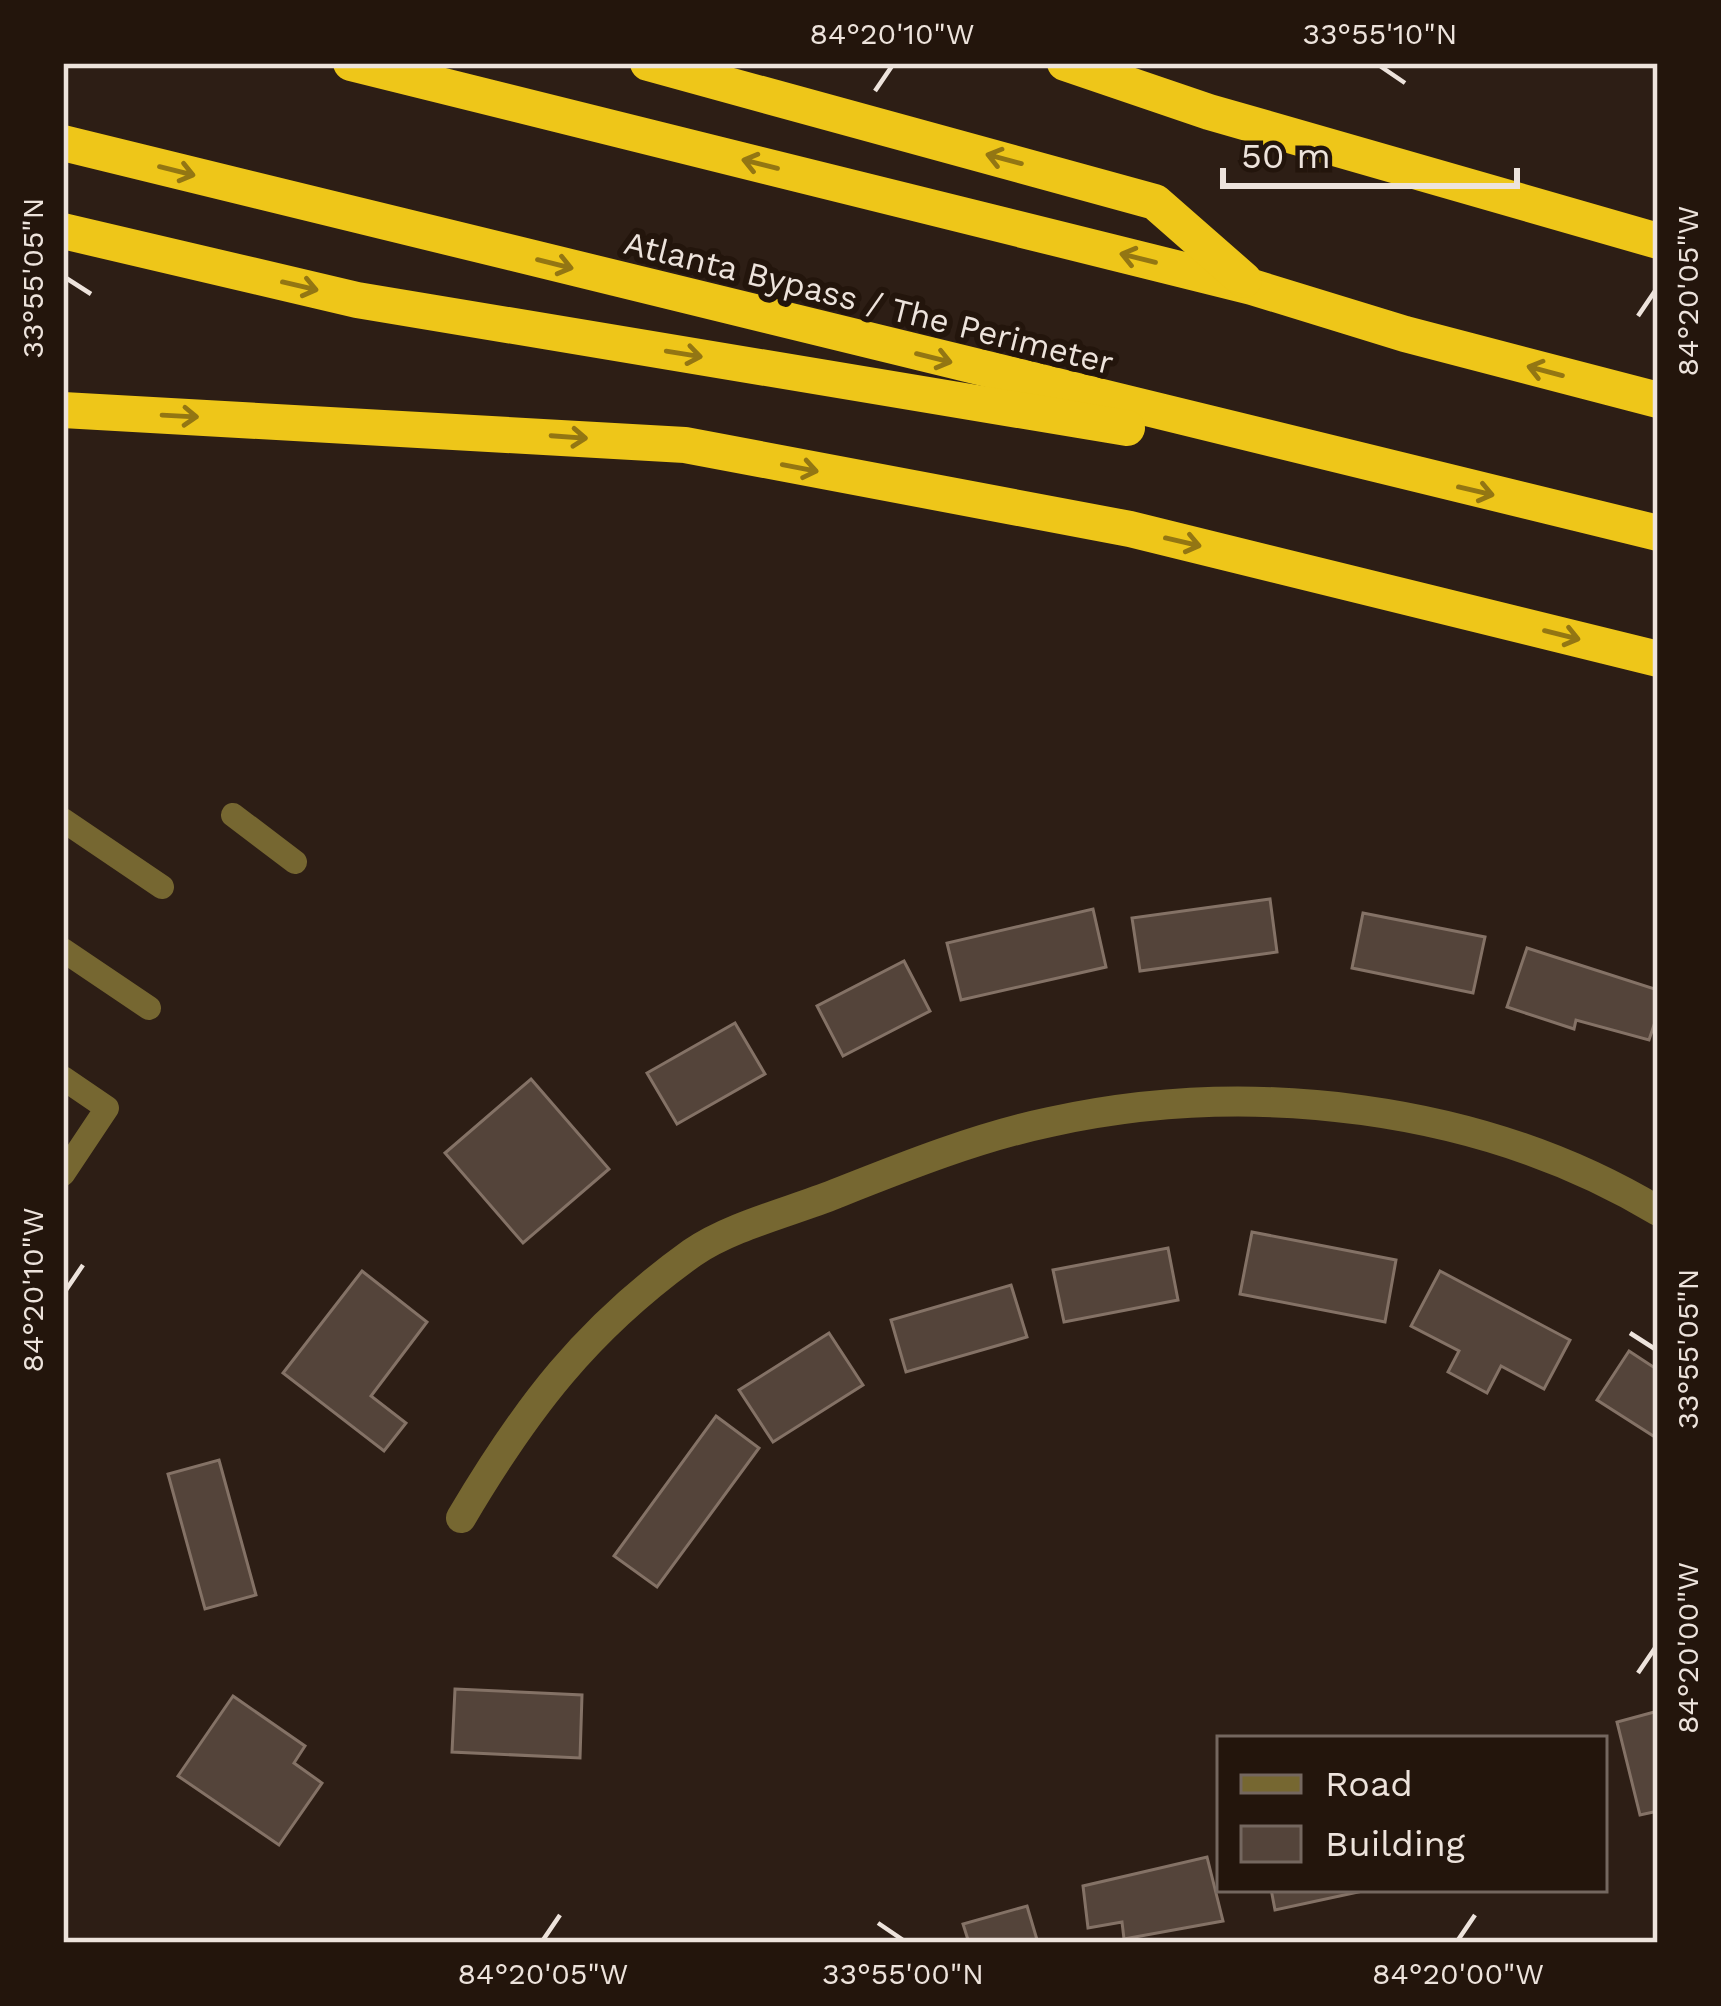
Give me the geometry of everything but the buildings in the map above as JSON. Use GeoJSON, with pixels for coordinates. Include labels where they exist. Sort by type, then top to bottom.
{"type":"FeatureCollection","features":[{"type":"Feature","properties":{"kind":"highway"},"geometry":{"type":"LineString","coordinates":[[351,63],[1252,287],[1658,400]]}},
{"type":"Feature","properties":{"kind":"highway"},"geometry":{"type":"LineString","coordinates":[[648,63],[1155,202],[1252,287]]}},
{"type":"Feature","properties":{"kind":"highway"},"geometry":{"type":"LineString","coordinates":[[1065,63],[1209,112],[1658,241]]}},
{"type":"Feature","properties":{"kind":"highway","name":"Atlanta Bypass / The Perimeter"},"geometry":{"type":"LineString","coordinates":[[63,142],[1402,474],[1658,533]]}},
{"type":"Feature","properties":{"kind":"highway"},"geometry":{"type":"LineString","coordinates":[[63,231],[357,300],[1402,474]]}},
{"type":"Feature","properties":{"kind":"highway"},"geometry":{"type":"LineString","coordinates":[[63,410],[686,445],[1130,530],[1658,659]]}},
{"type":"Feature","properties":{"kind":"street"},"geometry":{"type":"LineString","coordinates":[[460,1518],[511,1434],[585,1340],[696,1250],[884,1174],[1049,1122],[1190,1102],[1341,1106],[1466,1133],[1602,1177],[1658,1211]]}},
{"type":"Feature","properties":{"kind":"lane"},"geometry":{"type":"LineString","coordinates":[[232,815],[295,862]]}},
{"type":"Feature","properties":{"kind":"lane"},"geometry":{"type":"LineString","coordinates":[[63,820],[162,887]]}},
{"type":"Feature","properties":{"kind":"lane"},"geometry":{"type":"LineString","coordinates":[[63,950],[149,1008]]}},
{"type":"Feature","properties":{"kind":"lane"},"geometry":{"type":"LineString","coordinates":[[63,1078],[107,1108],[63,1174]]}}]}
